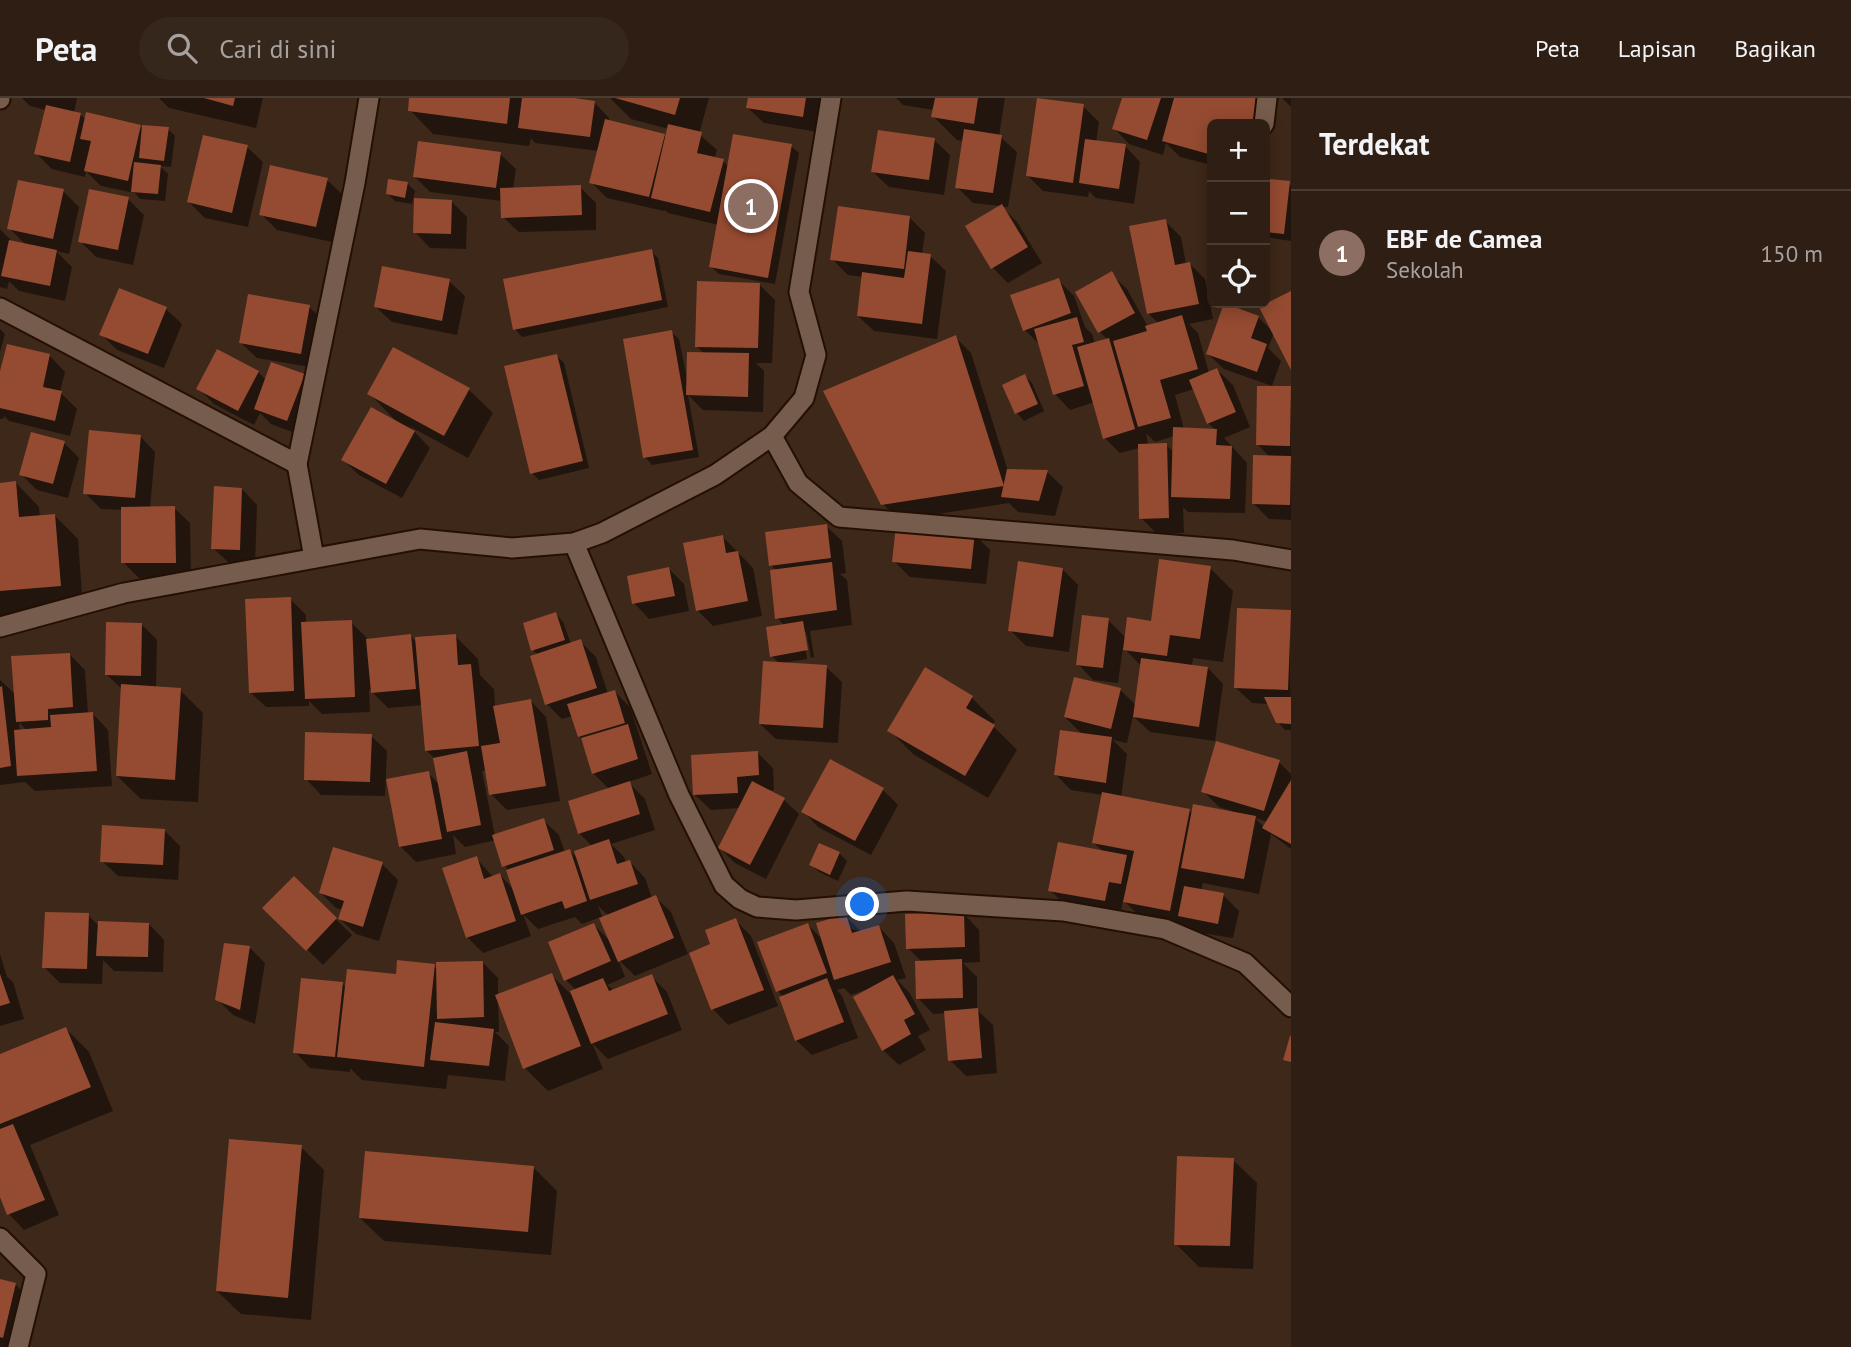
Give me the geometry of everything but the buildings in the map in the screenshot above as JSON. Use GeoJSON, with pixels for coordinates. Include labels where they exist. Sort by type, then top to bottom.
{"type":"FeatureCollection","features":[{"type":"Feature","properties":{"kind":"street"},"geometry":{"type":"LineString","coordinates":[[314,558],[297,464],[355,183],[369,98]]}},
{"type":"Feature","properties":{"kind":"street"},"geometry":{"type":"LineString","coordinates":[[0,627],[124,593],[419,539],[512,548],[574,543],[602,533],[715,475],[772,436],[804,398],[816,355],[799,292],[831,98]]}},
{"type":"Feature","properties":{"kind":"street"},"geometry":{"type":"LineString","coordinates":[[1265,119],[1267,98]]}},
{"type":"Feature","properties":{"kind":"street"},"geometry":{"type":"LineString","coordinates":[[0,308],[297,464]]}},
{"type":"Feature","properties":{"kind":"street"},"geometry":{"type":"LineString","coordinates":[[772,436],[798,483],[839,517],[1233,550],[1291,560]]}},
{"type":"Feature","properties":{"kind":"street"},"geometry":{"type":"LineString","coordinates":[[574,543],[678,795],[724,885],[740,900],[757,907],[796,910],[906,901],[1063,911],[1165,929],[1245,964],[1291,1007]]}},
{"type":"Feature","properties":{"kind":"street"},"geometry":{"type":"LineString","coordinates":[[0,1238],[36,1273],[18,1347]]}},
{"type":"Feature","properties":{"kind":"place","name":"EBF de Camea"},"geometry":{"type":"Point","coordinates":[751,206]}}]}
